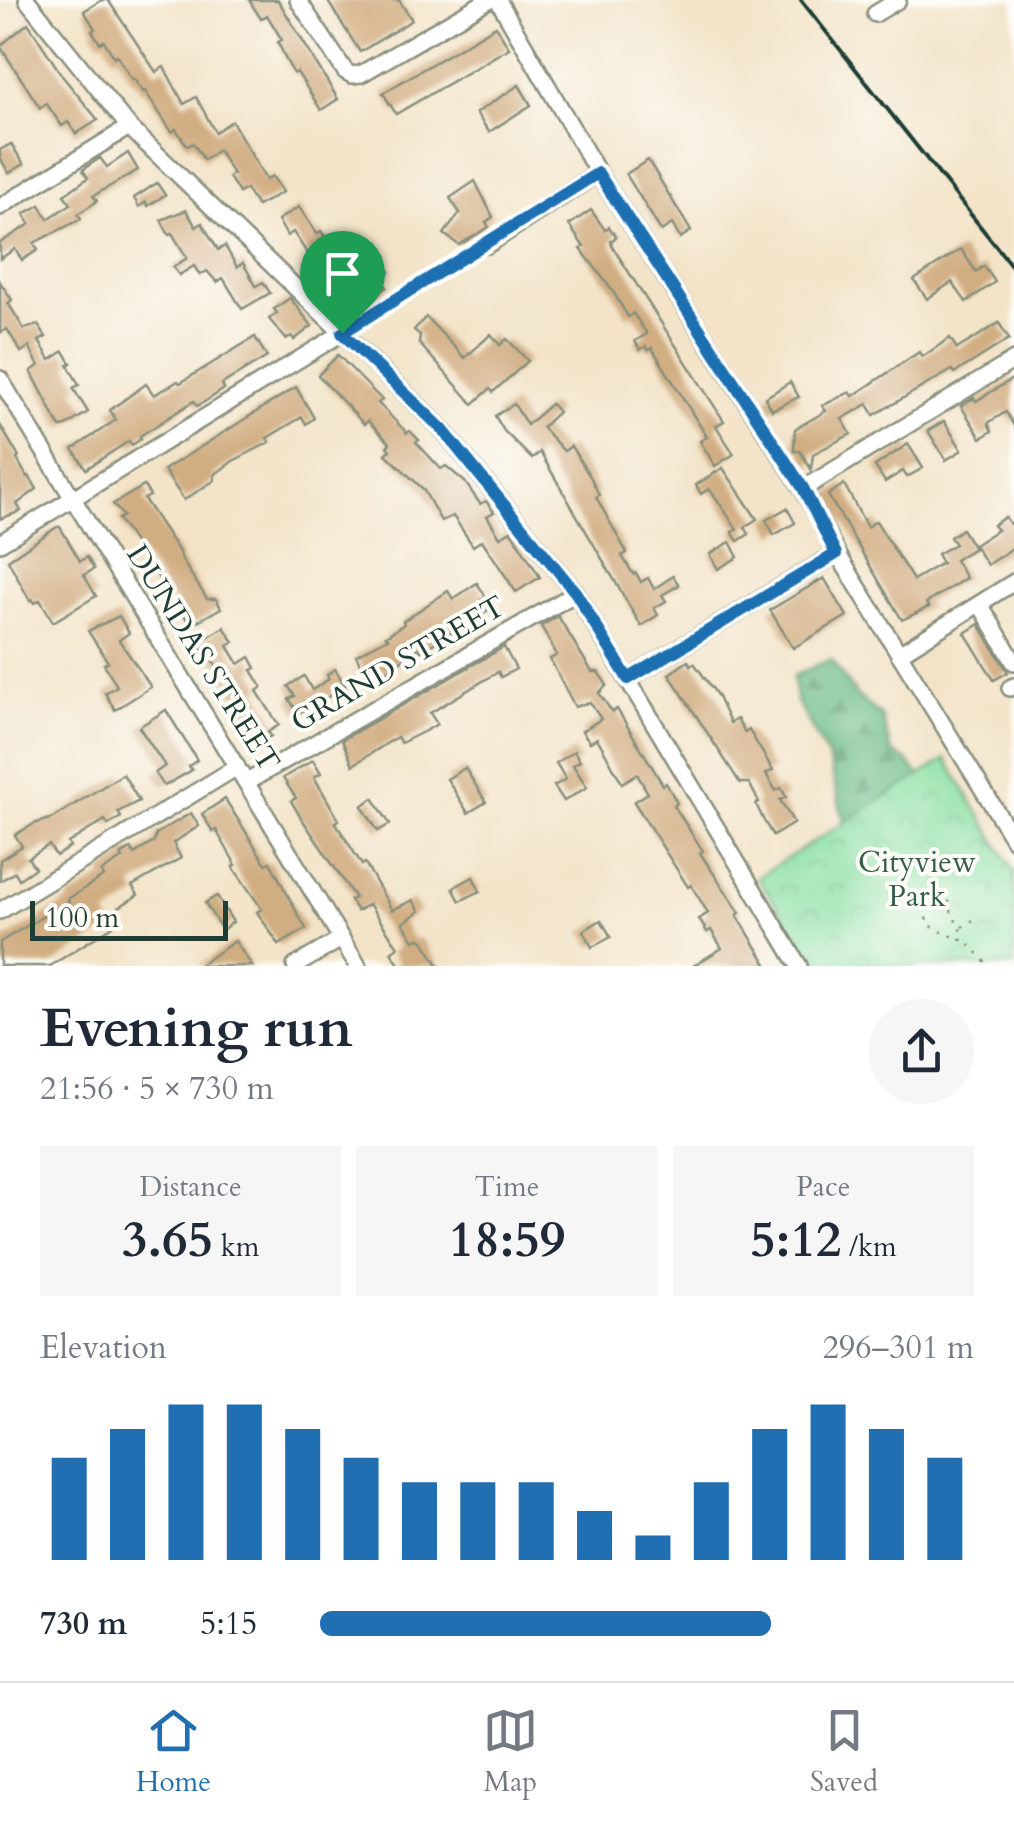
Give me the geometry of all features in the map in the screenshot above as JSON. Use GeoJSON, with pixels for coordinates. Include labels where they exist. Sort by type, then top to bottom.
{"type":"FeatureCollection","features":[{"type":"Feature","properties":{"kind":"street"},"geometry":{"type":"LineString","coordinates":[[28,0],[130,127],[442,429],[576,593],[799,966]]}},
{"type":"Feature","properties":{"kind":"street"},"geometry":{"type":"LineString","coordinates":[[298,0],[352,75],[361,74],[488,0]]}},
{"type":"Feature","properties":{"kind":"street"},"geometry":{"type":"LineString","coordinates":[[498,0],[598,173],[803,488],[836,554],[1014,840]]}},
{"type":"Feature","properties":{"kind":"street"},"geometry":{"type":"LineString","coordinates":[[876,14],[898,0]]}},
{"type":"Feature","properties":{"kind":"street"},"geometry":{"type":"LineString","coordinates":[[0,207],[130,127]]}},
{"type":"Feature","properties":{"kind":"street"},"geometry":{"type":"LineString","coordinates":[[488,245],[598,173]]}},
{"type":"Feature","properties":{"kind":"street"},"geometry":{"type":"LineString","coordinates":[[0,543],[342,333]]}},
{"type":"Feature","properties":{"kind":"street"},"geometry":{"type":"LineString","coordinates":[[803,488],[1014,360]]}},
{"type":"Feature","properties":{"kind":"street","name":"DUNDAS STREET"},"geometry":{"type":"LineString","coordinates":[[0,379],[358,966]]}},
{"type":"Feature","properties":{"kind":"street"},"geometry":{"type":"LineString","coordinates":[[628,679],[836,554]]}},
{"type":"Feature","properties":{"kind":"street"},"geometry":{"type":"LineString","coordinates":[[898,654],[1014,582]]}},
{"type":"Feature","properties":{"kind":"street","name":"GRAND STREET"},"geometry":{"type":"LineString","coordinates":[[247,782],[576,593]]}},
{"type":"Feature","properties":{"kind":"street"},"geometry":{"type":"LineString","coordinates":[[980,604],[1014,662]]}},
{"type":"Feature","properties":{"kind":"street"},"geometry":{"type":"LineString","coordinates":[[0,911],[236,766]]}},
{"type":"Feature","properties":{"kind":"street"},"geometry":{"type":"LineString","coordinates":[[295,966],[341,938]]}},
{"type":"Feature","properties":{"kind":"path"},"geometry":{"type":"LineString","coordinates":[[342,333],[488,245]]}},
{"type":"Feature","properties":{"kind":"path"},"geometry":{"type":"LineString","coordinates":[[960,940],[961,928],[951,913],[952,906],[946,898],[932,897],[926,906],[926,918],[932,927],[960,940],[968,942],[990,966]]}},
{"type":"Feature","properties":{"kind":"path"},"geometry":{"type":"LineString","coordinates":[[961,928],[975,919]]}},
{"type":"Feature","properties":{"kind":"green space"},"geometry":{"type":"Polygon","coordinates":[[[831,659],[857,696],[882,717],[891,751],[907,761],[946,807],[847,834],[828,757],[796,700],[793,676],[831,659]]]}},
{"type":"Feature","properties":{"kind":"green space","name":"Cityview Park"},"geometry":{"type":"Polygon","coordinates":[[[946,759],[1014,871],[1014,966],[818,966],[757,877],[946,759]]]}},
{"type":"Feature","properties":{"kind":"building"},"geometry":{"type":"Polygon","coordinates":[[[108,0],[156,72],[164,67],[184,104],[196,97],[215,132],[232,121],[266,180],[272,176],[283,192],[257,206],[246,189],[239,193],[218,150],[204,160],[193,143],[187,146],[176,129],[172,132],[117,55],[114,57],[92,31],[95,29],[84,11],[108,0]]]}},
{"type":"Feature","properties":{"kind":"building"},"geometry":{"type":"Polygon","coordinates":[[[249,0],[278,0],[338,99],[321,110],[287,62],[278,42],[282,40],[267,15],[261,19],[249,0]]]}},
{"type":"Feature","properties":{"kind":"building"},"geometry":{"type":"Polygon","coordinates":[[[327,0],[399,0],[412,20],[360,52],[327,0]]]}},
{"type":"Feature","properties":{"kind":"building"},"geometry":{"type":"Polygon","coordinates":[[[28,23],[63,77],[98,120],[76,134],[68,122],[62,126],[46,103],[40,108],[0,46],[28,23]]]}},
{"type":"Feature","properties":{"kind":"building"},"geometry":{"type":"Polygon","coordinates":[[[496,26],[509,48],[396,114],[383,93],[496,26]]]}},
{"type":"Feature","properties":{"kind":"building"},"geometry":{"type":"Polygon","coordinates":[[[519,85],[531,105],[489,132],[476,113],[519,85]]]}},
{"type":"Feature","properties":{"kind":"building"},"geometry":{"type":"Polygon","coordinates":[[[11,144],[24,164],[9,173],[0,150],[11,144]]]}},
{"type":"Feature","properties":{"kind":"building"},"geometry":{"type":"Polygon","coordinates":[[[128,153],[138,170],[93,196],[97,201],[78,214],[81,219],[34,243],[38,250],[22,260],[15,249],[0,259],[0,243],[30,224],[24,214],[40,205],[48,219],[71,204],[64,195],[88,178],[83,170],[100,158],[107,167],[128,153]]]}},
{"type":"Feature","properties":{"kind":"building"},"geometry":{"type":"Polygon","coordinates":[[[648,160],[691,231],[680,238],[672,224],[661,231],[626,174],[648,160]]]}},
{"type":"Feature","properties":{"kind":"building"},"geometry":{"type":"Polygon","coordinates":[[[475,181],[493,217],[486,222],[489,227],[459,245],[444,234],[460,213],[450,198],[475,181]]]}},
{"type":"Feature","properties":{"kind":"building"},"geometry":{"type":"Polygon","coordinates":[[[157,183],[165,195],[139,207],[134,198],[157,183]]]}},
{"type":"Feature","properties":{"kind":"building"},"geometry":{"type":"Polygon","coordinates":[[[299,207],[317,234],[321,231],[334,250],[351,245],[370,267],[382,259],[390,272],[381,278],[387,287],[358,305],[330,272],[326,274],[315,256],[311,259],[293,232],[287,236],[278,220],[299,207]]]}},
{"type":"Feature","properties":{"kind":"building"},"geometry":{"type":"Polygon","coordinates":[[[186,210],[196,227],[202,223],[218,250],[225,246],[237,267],[243,263],[256,286],[263,282],[270,293],[242,309],[223,278],[217,282],[207,271],[200,275],[194,266],[179,275],[173,267],[187,258],[161,220],[186,210]]]}},
{"type":"Feature","properties":{"kind":"building"},"geometry":{"type":"Polygon","coordinates":[[[591,210],[605,230],[609,227],[616,237],[612,246],[724,421],[716,426],[734,454],[715,466],[700,441],[707,437],[652,348],[640,350],[635,341],[647,334],[633,313],[628,317],[569,225],[591,210]]]}},
{"type":"Feature","properties":{"kind":"building"},"geometry":{"type":"Polygon","coordinates":[[[961,249],[976,272],[984,266],[995,282],[966,302],[952,282],[927,299],[914,280],[961,249]]]}},
{"type":"Feature","properties":{"kind":"building"},"geometry":{"type":"Polygon","coordinates":[[[0,282],[24,329],[38,325],[46,337],[39,341],[50,360],[64,351],[71,363],[68,365],[79,385],[73,388],[88,412],[66,426],[60,427],[31,371],[39,366],[29,347],[21,352],[7,329],[0,333],[0,282]]]}},
{"type":"Feature","properties":{"kind":"building"},"geometry":{"type":"Polygon","coordinates":[[[290,298],[312,326],[294,340],[292,336],[286,339],[269,319],[277,313],[274,309],[290,298]]]}},
{"type":"Feature","properties":{"kind":"building"},"geometry":{"type":"Polygon","coordinates":[[[426,317],[465,358],[491,334],[500,345],[507,339],[528,361],[473,404],[419,343],[420,335],[414,330],[426,317]]]}},
{"type":"Feature","properties":{"kind":"building"},"geometry":{"type":"Polygon","coordinates":[[[999,323],[1009,339],[955,373],[952,370],[874,415],[868,404],[842,419],[851,434],[813,454],[811,469],[800,451],[794,451],[795,429],[826,411],[822,406],[850,392],[853,396],[919,352],[922,357],[950,338],[957,349],[999,323]]]}},
{"type":"Feature","properties":{"kind":"building"},"geometry":{"type":"Polygon","coordinates":[[[255,337],[267,357],[222,384],[224,389],[209,399],[197,406],[194,401],[132,445],[129,441],[86,469],[73,449],[116,420],[110,410],[146,384],[154,395],[180,383],[255,337]]]}},
{"type":"Feature","properties":{"kind":"building"},"geometry":{"type":"Polygon","coordinates":[[[338,355],[382,400],[378,403],[419,440],[416,442],[441,469],[446,466],[465,482],[480,504],[486,501],[494,512],[487,516],[500,537],[511,531],[540,577],[516,592],[482,540],[473,546],[453,516],[441,521],[423,489],[386,454],[390,443],[368,421],[364,424],[318,375],[338,355]]]}},
{"type":"Feature","properties":{"kind":"building"},"geometry":{"type":"Polygon","coordinates":[[[1014,378],[1014,426],[1006,412],[988,423],[992,431],[981,438],[961,406],[1014,378]]]}},
{"type":"Feature","properties":{"kind":"building"},"geometry":{"type":"Polygon","coordinates":[[[790,382],[799,397],[772,410],[765,398],[790,382]]]}},
{"type":"Feature","properties":{"kind":"building"},"geometry":{"type":"Polygon","coordinates":[[[296,387],[314,418],[306,424],[302,417],[267,438],[270,442],[233,461],[214,475],[215,480],[184,500],[164,470],[296,387]]]}},
{"type":"Feature","properties":{"kind":"building"},"geometry":{"type":"Polygon","coordinates":[[[514,404],[527,425],[551,404],[558,412],[542,427],[564,451],[571,446],[591,478],[599,495],[596,497],[627,553],[622,556],[633,574],[641,582],[648,578],[654,589],[673,576],[679,585],[662,595],[666,601],[654,608],[658,615],[641,626],[540,452],[532,459],[495,416],[514,404]]]}},
{"type":"Feature","properties":{"kind":"building"},"geometry":{"type":"Polygon","coordinates":[[[944,421],[962,450],[946,460],[928,431],[944,421]]]}},
{"type":"Feature","properties":{"kind":"building"},"geometry":{"type":"Polygon","coordinates":[[[0,425],[37,489],[17,504],[21,511],[0,519],[0,425]]]}},
{"type":"Feature","properties":{"kind":"building"},"geometry":{"type":"Polygon","coordinates":[[[908,444],[923,468],[907,477],[903,471],[885,482],[875,466],[908,444]]]}},
{"type":"Feature","properties":{"kind":"building"},"geometry":{"type":"Polygon","coordinates":[[[723,468],[757,519],[745,527],[749,534],[738,541],[732,532],[737,529],[714,495],[709,489],[701,494],[696,485],[723,468]]]}},
{"type":"Feature","properties":{"kind":"building"},"geometry":{"type":"Polygon","coordinates":[[[844,484],[867,527],[876,521],[913,580],[942,563],[937,554],[955,544],[950,537],[962,529],[974,548],[955,560],[966,578],[926,603],[929,607],[902,620],[828,495],[844,484]]]}},
{"type":"Feature","properties":{"kind":"building"},"geometry":{"type":"Polygon","coordinates":[[[144,486],[150,496],[144,499],[183,562],[207,599],[216,599],[221,608],[191,625],[118,519],[123,516],[113,504],[144,486]]]}},
{"type":"Feature","properties":{"kind":"building"},"geometry":{"type":"Polygon","coordinates":[[[787,508],[795,523],[774,535],[766,520],[787,508]]]}},
{"type":"Feature","properties":{"kind":"building"},"geometry":{"type":"Polygon","coordinates":[[[1005,517],[1010,524],[1014,523],[1014,547],[987,565],[974,545],[997,530],[993,525],[1005,517]]]}},
{"type":"Feature","properties":{"kind":"building"},"geometry":{"type":"Polygon","coordinates":[[[57,527],[80,561],[87,557],[94,569],[84,575],[96,596],[53,622],[40,600],[30,601],[8,560],[57,527]]]}},
{"type":"Feature","properties":{"kind":"building"},"geometry":{"type":"Polygon","coordinates":[[[730,542],[738,557],[718,569],[710,554],[730,542]]]}},
{"type":"Feature","properties":{"kind":"building"},"geometry":{"type":"Polygon","coordinates":[[[824,578],[847,616],[793,648],[770,610],[824,578]]]}},
{"type":"Feature","properties":{"kind":"building"},"geometry":{"type":"Polygon","coordinates":[[[477,583],[486,597],[481,600],[488,610],[421,651],[419,648],[384,673],[382,669],[367,678],[356,655],[388,638],[403,621],[448,591],[453,599],[477,583]]]}},
{"type":"Feature","properties":{"kind":"building"},"geometry":{"type":"Polygon","coordinates":[[[119,616],[129,633],[119,640],[151,687],[115,710],[105,693],[117,686],[104,664],[108,662],[88,631],[119,616]]]}},
{"type":"Feature","properties":{"kind":"building"},"geometry":{"type":"Polygon","coordinates":[[[558,616],[592,672],[598,672],[607,685],[599,693],[612,712],[617,709],[663,785],[666,783],[677,803],[674,806],[703,851],[700,853],[740,913],[737,915],[768,966],[693,966],[722,948],[699,919],[708,913],[634,802],[648,793],[637,774],[622,783],[597,738],[590,742],[582,731],[601,719],[590,702],[575,707],[550,659],[557,655],[541,626],[558,616]]]}},
{"type":"Feature","properties":{"kind":"building"},"geometry":{"type":"Polygon","coordinates":[[[979,624],[1008,672],[994,680],[965,633],[979,624]]]}},
{"type":"Feature","properties":{"kind":"building"},"geometry":{"type":"Polygon","coordinates":[[[224,627],[234,642],[228,646],[239,664],[250,657],[262,687],[257,691],[279,725],[261,742],[211,657],[208,659],[198,643],[224,627]]]}},
{"type":"Feature","properties":{"kind":"building"},"geometry":{"type":"Polygon","coordinates":[[[504,647],[516,669],[501,677],[498,672],[430,713],[437,724],[427,730],[401,743],[397,737],[353,765],[342,740],[504,647]]]}},
{"type":"Feature","properties":{"kind":"building"},"geometry":{"type":"Polygon","coordinates":[[[688,661],[694,663],[717,695],[730,723],[737,719],[745,733],[749,730],[773,770],[766,774],[776,791],[781,788],[786,797],[780,800],[794,823],[773,836],[749,783],[740,783],[669,674],[688,661]]]}},
{"type":"Feature","properties":{"kind":"building"},"geometry":{"type":"Polygon","coordinates":[[[335,669],[346,687],[298,713],[289,699],[295,696],[288,686],[304,676],[312,690],[329,679],[327,675],[335,669]]]}},
{"type":"Feature","properties":{"kind":"building"},"geometry":{"type":"Polygon","coordinates":[[[166,710],[197,760],[189,766],[192,770],[164,786],[155,773],[165,766],[139,727],[166,710]]]}},
{"type":"Feature","properties":{"kind":"building"},"geometry":{"type":"Polygon","coordinates":[[[574,751],[580,761],[573,765],[587,787],[564,801],[554,786],[566,779],[556,763],[574,751]]]}},
{"type":"Feature","properties":{"kind":"building"},"geometry":{"type":"Polygon","coordinates":[[[313,760],[321,773],[314,777],[339,820],[335,822],[392,910],[413,900],[420,911],[403,923],[414,940],[423,941],[439,966],[400,966],[391,952],[398,947],[369,904],[357,911],[350,900],[355,898],[291,801],[296,798],[283,778],[313,760]]]}},
{"type":"Feature","properties":{"kind":"building"},"geometry":{"type":"Polygon","coordinates":[[[465,768],[486,802],[468,813],[447,779],[465,768]]]}},
{"type":"Feature","properties":{"kind":"building"},"geometry":{"type":"Polygon","coordinates":[[[123,774],[139,801],[118,812],[121,817],[108,825],[105,820],[68,843],[70,847],[56,856],[49,845],[28,858],[35,868],[19,879],[15,872],[0,881],[0,860],[22,846],[15,835],[53,818],[123,774]]]}},
{"type":"Feature","properties":{"kind":"building"},"geometry":{"type":"Polygon","coordinates":[[[373,798],[390,824],[378,831],[362,806],[373,798]]]}},
{"type":"Feature","properties":{"kind":"building"},"geometry":{"type":"Polygon","coordinates":[[[225,799],[266,864],[270,862],[306,929],[279,945],[257,912],[262,909],[233,867],[236,865],[216,830],[213,832],[202,814],[225,799]]]}},
{"type":"Feature","properties":{"kind":"building"},"geometry":{"type":"Polygon","coordinates":[[[191,813],[199,826],[173,843],[181,858],[132,886],[138,895],[107,915],[113,926],[50,966],[0,966],[0,942],[69,901],[104,876],[101,872],[123,858],[121,855],[131,849],[134,854],[154,842],[156,834],[191,813]]]}},
{"type":"Feature","properties":{"kind":"building"},"geometry":{"type":"Polygon","coordinates":[[[473,877],[480,891],[460,901],[453,888],[473,877]]]}},
{"type":"Feature","properties":{"kind":"building"},"geometry":{"type":"Polygon","coordinates":[[[217,896],[233,922],[222,930],[205,903],[217,896]]]}},
{"type":"Feature","properties":{"kind":"building"},"geometry":{"type":"Polygon","coordinates":[[[601,920],[611,937],[592,947],[583,931],[601,920]]]}},
{"type":"Feature","properties":{"kind":"building"},"geometry":{"type":"Polygon","coordinates":[[[235,941],[252,966],[198,966],[235,941]]]}},
{"type":"Feature","properties":{"kind":"railway"},"geometry":{"type":"LineString","coordinates":[[801,0],[1014,269]]}},
{"type":"Feature","properties":{"kind":"route"},"geometry":{"type":"LineString","coordinates":[[598,173],[803,488],[836,554],[628,679],[576,593],[442,429],[342,333],[598,173]]}}]}
